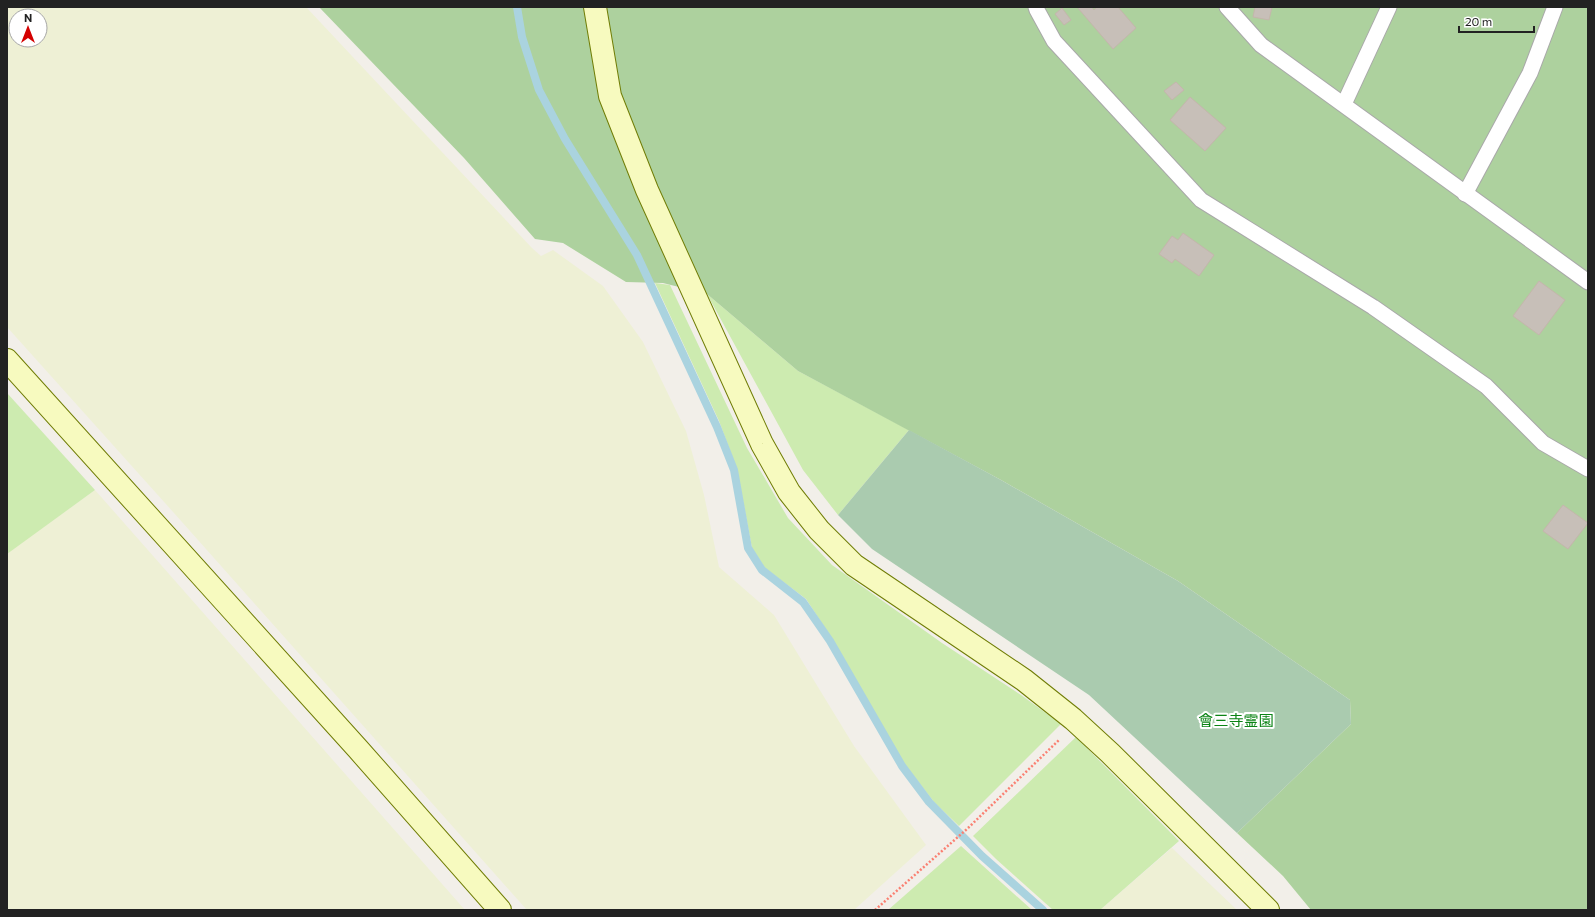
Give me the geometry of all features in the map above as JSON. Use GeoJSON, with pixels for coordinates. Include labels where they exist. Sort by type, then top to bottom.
{"type":"FeatureCollection","features":[{"type":"Feature","properties":{"kind":"street"},"geometry":{"type":"LineString","coordinates":[[595,7],[610,96],[647,190],[762,444],[789,492],[819,530],[854,565],[1024,680],[1077,722],[1268,910]]}},
{"type":"Feature","properties":{"kind":"street"},"geometry":{"type":"LineString","coordinates":[[7,360],[358,749],[500,910]]}},
{"type":"Feature","properties":{"kind":"lane"},"geometry":{"type":"LineString","coordinates":[[1036,7],[1054,41],[1200,200],[1373,307],[1486,386],[1543,443],[1588,469]]}},
{"type":"Feature","properties":{"kind":"lane"},"geometry":{"type":"LineString","coordinates":[[1227,7],[1261,45],[1588,282]]}},
{"type":"Feature","properties":{"kind":"lane"},"geometry":{"type":"LineString","coordinates":[[1344,104],[1389,7]]}},
{"type":"Feature","properties":{"kind":"lane"},"geometry":{"type":"LineString","coordinates":[[1465,194],[1530,73],[1555,7]]}},
{"type":"Feature","properties":{"kind":"path"},"geometry":{"type":"LineString","coordinates":[[875,910],[967,829],[1077,722]]}},
{"type":"Feature","properties":{"kind":"green space"},"geometry":{"type":"Polygon","coordinates":[[[7,7],[306,7],[532,248],[541,256],[553,250],[603,286],[643,342],[686,431],[704,495],[719,567],[774,615],[854,746],[926,845],[854,910],[527,910],[7,327],[7,7]]]}},
{"type":"Feature","properties":{"kind":"green space"},"geometry":{"type":"Polygon","coordinates":[[[319,7],[1588,7],[1588,910],[1311,910],[1283,876],[1237,833],[1351,724],[1350,700],[1178,581],[1001,480],[798,371],[707,294],[663,283],[626,282],[563,243],[535,239],[464,158],[319,7]]]}},
{"type":"Feature","properties":{"kind":"green space"},"geometry":{"type":"Polygon","coordinates":[[[655,283],[670,285],[747,448],[788,518],[832,565],[942,643],[1021,695],[1061,724],[959,826],[934,802],[903,762],[833,640],[806,599],[765,568],[752,548],[737,469],[719,421],[655,283]]]}},
{"type":"Feature","properties":{"kind":"green space"},"geometry":{"type":"Polygon","coordinates":[[[707,294],[798,371],[909,430],[838,515],[803,470],[707,294]]]}},
{"type":"Feature","properties":{"kind":"green space"},"geometry":{"type":"Polygon","coordinates":[[[7,393],[95,490],[7,554],[7,393]]]}},
{"type":"Feature","properties":{"kind":"green space","name":"會三寺霊園"},"geometry":{"type":"Polygon","coordinates":[[[909,430],[1001,480],[1178,581],[1350,700],[1351,724],[1237,833],[1089,695],[872,549],[838,515],[909,430]]]}},
{"type":"Feature","properties":{"kind":"green space"},"geometry":{"type":"Polygon","coordinates":[[[95,490],[465,910],[7,910],[7,553],[95,490]]]}},
{"type":"Feature","properties":{"kind":"green space"},"geometry":{"type":"Polygon","coordinates":[[[1076,737],[1179,841],[1100,910],[1053,910],[996,859],[973,836],[1076,737]]]}},
{"type":"Feature","properties":{"kind":"green space"},"geometry":{"type":"Polygon","coordinates":[[[961,846],[1032,910],[888,910],[961,846]]]}},
{"type":"Feature","properties":{"kind":"green space"},"geometry":{"type":"Polygon","coordinates":[[[1172,848],[1237,910],[1100,910],[1172,848]]]}},
{"type":"Feature","properties":{"kind":"building"},"geometry":{"type":"Polygon","coordinates":[[[1077,7],[1092,7],[1094,10],[1097,7],[1118,7],[1136,28],[1113,49],[1077,7]]]}},
{"type":"Feature","properties":{"kind":"building"},"geometry":{"type":"Polygon","coordinates":[[[1255,7],[1272,7],[1269,20],[1253,17],[1255,7]]]}},
{"type":"Feature","properties":{"kind":"building"},"geometry":{"type":"Polygon","coordinates":[[[1062,8],[1071,20],[1064,25],[1055,14],[1062,8]]]}},
{"type":"Feature","properties":{"kind":"building"},"geometry":{"type":"Polygon","coordinates":[[[1176,82],[1184,90],[1172,100],[1164,91],[1176,82]]]}},
{"type":"Feature","properties":{"kind":"building"},"geometry":{"type":"Polygon","coordinates":[[[1190,97],[1226,128],[1205,151],[1170,120],[1190,97]]]}},
{"type":"Feature","properties":{"kind":"building"},"geometry":{"type":"Polygon","coordinates":[[[1183,233],[1214,255],[1199,276],[1175,259],[1172,263],[1159,254],[1172,236],[1178,240],[1183,233]]]}},
{"type":"Feature","properties":{"kind":"building"},"geometry":{"type":"Polygon","coordinates":[[[1539,281],[1565,300],[1539,335],[1513,316],[1539,281]]]}},
{"type":"Feature","properties":{"kind":"building"},"geometry":{"type":"Polygon","coordinates":[[[1563,505],[1588,523],[1568,549],[1543,531],[1563,505]]]}},
{"type":"Feature","properties":{"kind":"waterway"},"geometry":{"type":"LineString","coordinates":[[517,7],[522,37],[539,90],[565,139],[637,255],[717,427],[734,470],[748,548],[762,570],[803,602],[830,641],[902,766],[929,802],[982,856],[1043,910]]}}]}
